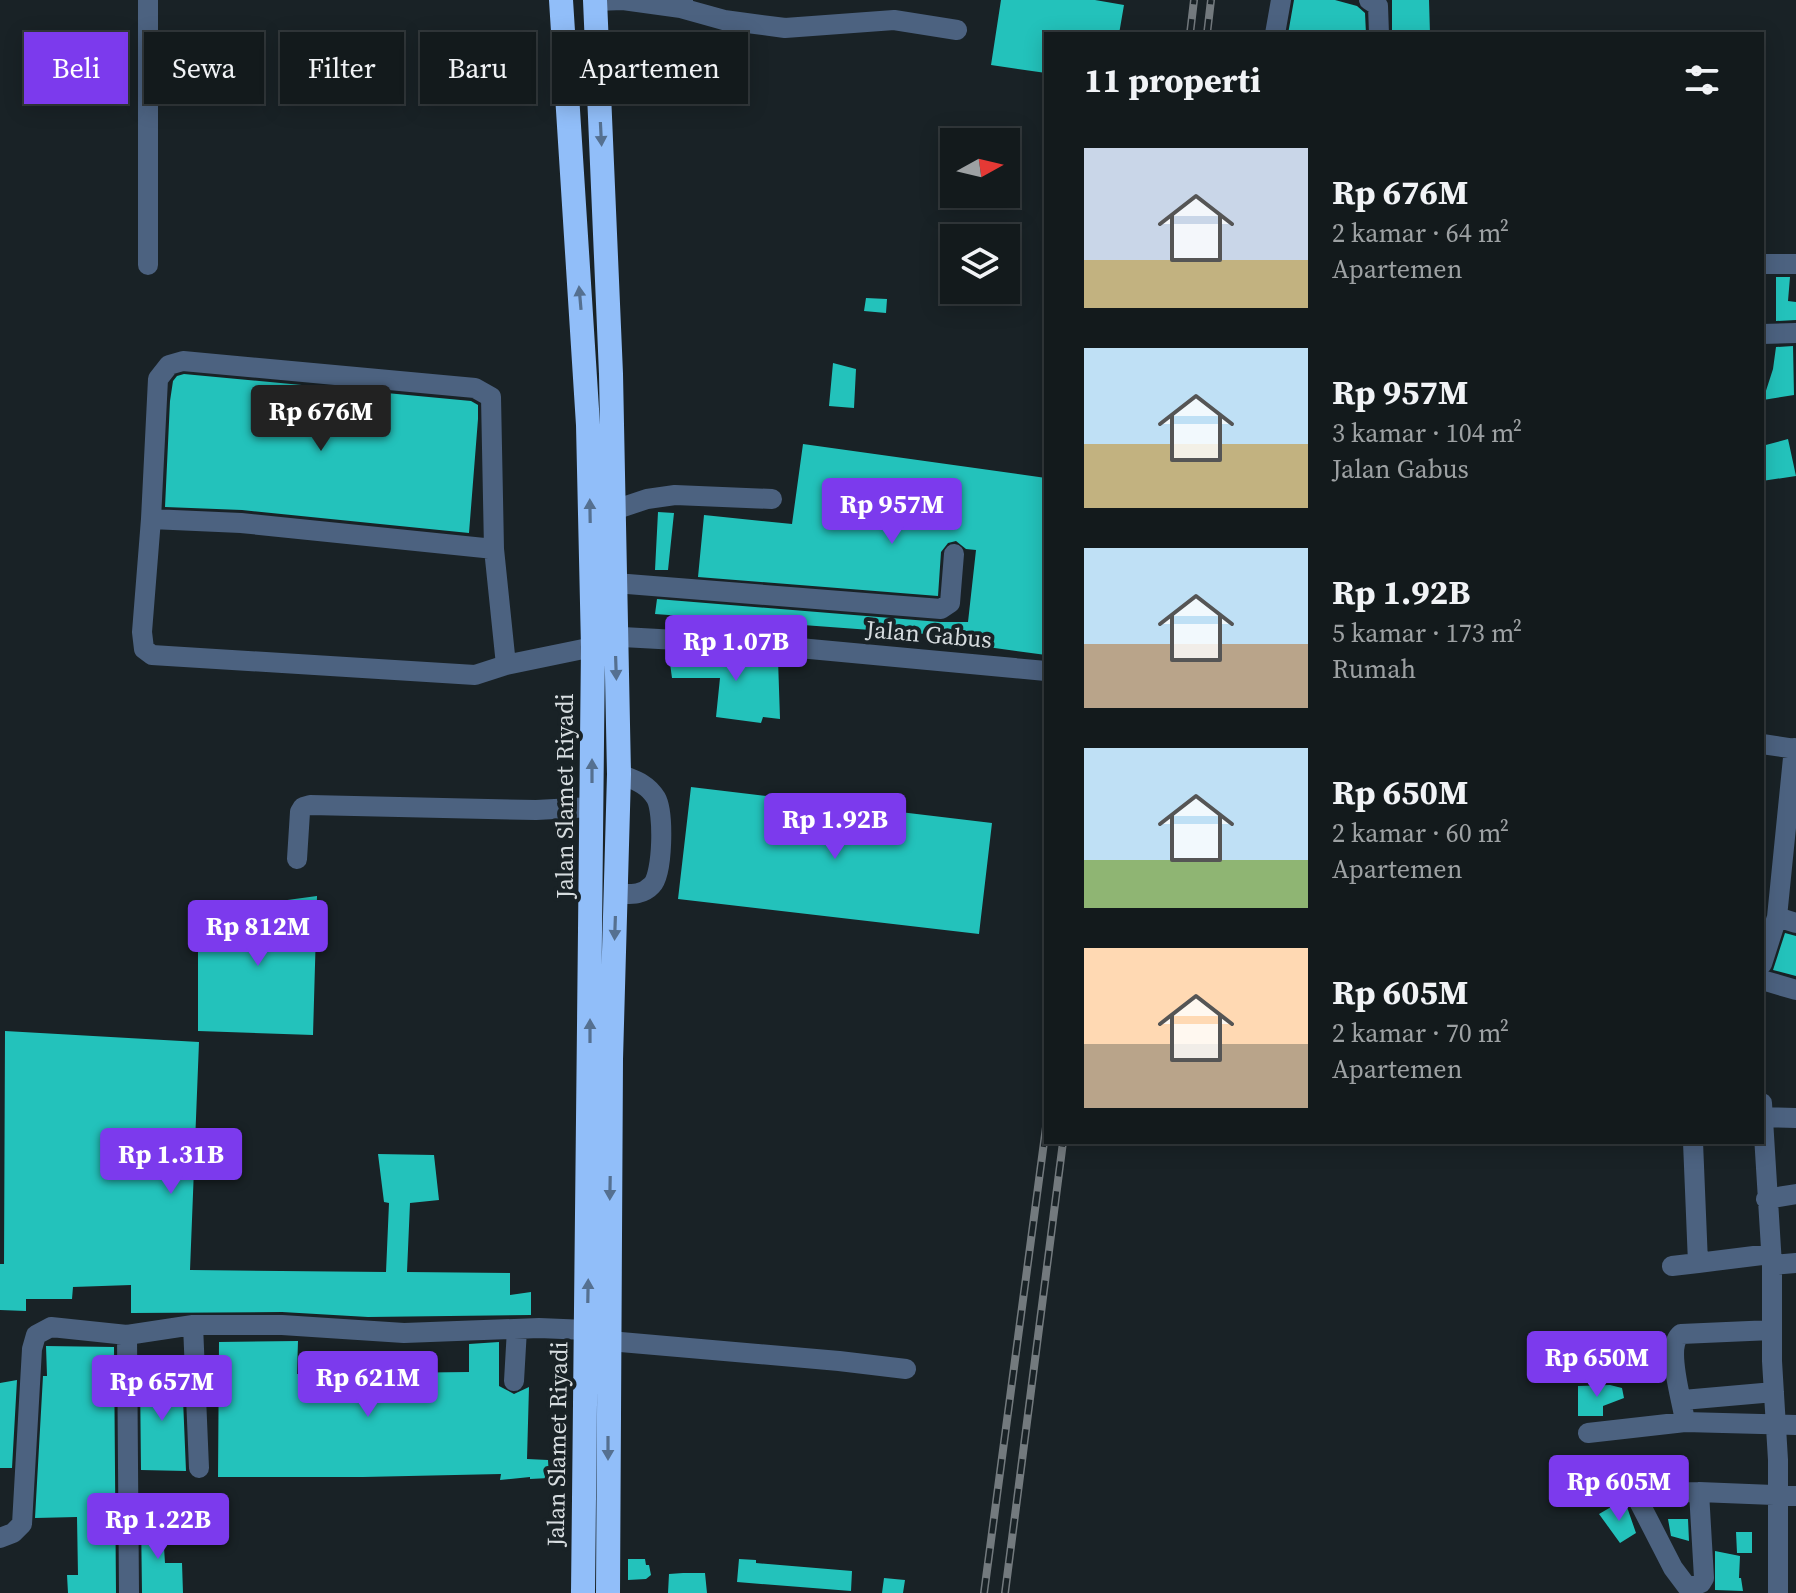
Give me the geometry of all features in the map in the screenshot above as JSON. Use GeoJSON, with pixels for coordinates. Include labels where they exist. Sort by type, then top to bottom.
{"type":"FeatureCollection","features":[{"type":"Feature","properties":{"kind":"highway","name":"Jalan Slamet Riyadi"},"geometry":{"type":"LineString","coordinates":[[561,0],[586,376],[600,424],[614,510],[615,583],[600,640],[619,774],[611,1059],[583,1593]]}},
{"type":"Feature","properties":{"kind":"highway","name":"Jalan Slamet Riyadi"},"geometry":{"type":"LineString","coordinates":[[595,0],[611,374],[600,424],[600,640],[592,807],[598,1335],[608,1593]]}},
{"type":"Feature","properties":{"kind":"street"},"geometry":{"type":"LineString","coordinates":[[148,0],[148,265]]}},
{"type":"Feature","properties":{"kind":"street"},"geometry":{"type":"LineString","coordinates":[[595,0],[682,4],[724,20],[785,28],[894,20],[957,30]]}},
{"type":"Feature","properties":{"kind":"street"},"geometry":{"type":"LineString","coordinates":[[1275,32],[1281,0]]}},
{"type":"Feature","properties":{"kind":"street"},"geometry":{"type":"LineString","coordinates":[[1369,0],[1378,6],[1379,32]]}},
{"type":"Feature","properties":{"kind":"street"},"geometry":{"type":"LineString","coordinates":[[1764,264],[1796,264]]}},
{"type":"Feature","properties":{"kind":"street"},"geometry":{"type":"LineString","coordinates":[[1764,334],[1796,333]]}},
{"type":"Feature","properties":{"kind":"street"},"geometry":{"type":"LineString","coordinates":[[494,549],[241,523],[151,519],[158,379],[169,365],[183,361],[484,391],[491,397],[494,549],[506,665]]}},
{"type":"Feature","properties":{"kind":"street"},"geometry":{"type":"LineString","coordinates":[[614,510],[647,499],[675,495],[772,499]]}},
{"type":"Feature","properties":{"kind":"street","name":"Jalan Gabus"},"geometry":{"type":"LineString","coordinates":[[151,519],[142,632],[144,649],[152,655],[475,675],[600,640],[767,645],[1044,671]]}},
{"type":"Feature","properties":{"kind":"street"},"geometry":{"type":"LineString","coordinates":[[615,583],[941,609],[950,603],[954,554]]}},
{"type":"Feature","properties":{"kind":"street"},"geometry":{"type":"LineString","coordinates":[[1764,744],[1795,748],[1791,919],[1764,961]]}},
{"type":"Feature","properties":{"kind":"street"},"geometry":{"type":"LineString","coordinates":[[616,894],[638,894],[658,877],[661,825],[660,807],[644,784],[619,774]]}},
{"type":"Feature","properties":{"kind":"street"},"geometry":{"type":"LineString","coordinates":[[297,859],[300,812],[310,805],[536,810],[592,807]]}},
{"type":"Feature","properties":{"kind":"street"},"geometry":{"type":"LineString","coordinates":[[1764,981],[1796,990]]}},
{"type":"Feature","properties":{"kind":"street"},"geometry":{"type":"LineString","coordinates":[[1764,1117],[1796,1118]]}},
{"type":"Feature","properties":{"kind":"street"},"geometry":{"type":"LineString","coordinates":[[1693,1144],[1698,1263]]}},
{"type":"Feature","properties":{"kind":"street"},"geometry":{"type":"LineString","coordinates":[[1763,1144],[1771,1260],[1774,1392],[1786,1424],[1778,1460],[1786,1496],[1778,1592]]}},
{"type":"Feature","properties":{"kind":"street"},"geometry":{"type":"LineString","coordinates":[[1766,1199],[1796,1194]]}},
{"type":"Feature","properties":{"kind":"street"},"geometry":{"type":"LineString","coordinates":[[1672,1266],[1771,1260],[1796,1263]]}},
{"type":"Feature","properties":{"kind":"street"},"geometry":{"type":"LineString","coordinates":[[0,1538],[13,1533],[22,1524],[32,1349],[36,1335],[51,1327],[127,1335],[193,1325],[282,1325],[404,1333],[517,1329],[906,1369]]}},
{"type":"Feature","properties":{"kind":"street"},"geometry":{"type":"LineString","coordinates":[[193,1325],[199,1468]]}},
{"type":"Feature","properties":{"kind":"street"},"geometry":{"type":"LineString","coordinates":[[514,1381],[517,1329]]}},
{"type":"Feature","properties":{"kind":"street"},"geometry":{"type":"LineString","coordinates":[[1685,1422],[1683,1400],[1676,1378],[1673,1345],[1676,1338],[1681,1334],[1772,1330]]}},
{"type":"Feature","properties":{"kind":"street"},"geometry":{"type":"LineString","coordinates":[[127,1335],[129,1593]]}},
{"type":"Feature","properties":{"kind":"street"},"geometry":{"type":"LineString","coordinates":[[1683,1400],[1774,1392]]}},
{"type":"Feature","properties":{"kind":"street"},"geometry":{"type":"LineString","coordinates":[[1588,1433],[1685,1422],[1786,1424]]}},
{"type":"Feature","properties":{"kind":"street"},"geometry":{"type":"LineString","coordinates":[[1634,1492],[1673,1568],[1688,1588],[1701,1583],[1704,1578],[1699,1492]]}},
{"type":"Feature","properties":{"kind":"street"},"geometry":{"type":"LineString","coordinates":[[1606,1494],[1699,1492],[1786,1496]]}},
{"type":"Feature","properties":{"kind":"building"},"geometry":{"type":"Polygon","coordinates":[[[1001,0],[1095,0],[1124,5],[1119,32],[1044,32],[1044,73],[991,65],[1001,0]]]}},
{"type":"Feature","properties":{"kind":"building"},"geometry":{"type":"Polygon","coordinates":[[[1294,0],[1335,0],[1357,6],[1365,13],[1366,32],[1288,32],[1294,0]]]}},
{"type":"Feature","properties":{"kind":"building"},"geometry":{"type":"Polygon","coordinates":[[[1392,0],[1429,0],[1430,32],[1392,32],[1392,0]]]}},
{"type":"Feature","properties":{"kind":"building"},"geometry":{"type":"Polygon","coordinates":[[[1776,277],[1790,277],[1788,301],[1796,302],[1796,320],[1776,321],[1776,277]]]}},
{"type":"Feature","properties":{"kind":"building"},"geometry":{"type":"Polygon","coordinates":[[[866,298],[887,299],[886,313],[864,311],[866,298]]]}},
{"type":"Feature","properties":{"kind":"building"},"geometry":{"type":"Polygon","coordinates":[[[1793,346],[1794,395],[1764,400],[1773,369],[1776,347],[1793,346]]]}},
{"type":"Feature","properties":{"kind":"building"},"geometry":{"type":"Polygon","coordinates":[[[833,363],[856,369],[854,408],[829,406],[833,363]]]}},
{"type":"Feature","properties":{"kind":"building"},"geometry":{"type":"Polygon","coordinates":[[[184,374],[471,401],[478,405],[478,419],[469,533],[242,510],[165,507],[170,401],[173,381],[184,374]]]}},
{"type":"Feature","properties":{"kind":"building"},"geometry":{"type":"Polygon","coordinates":[[[1788,439],[1796,476],[1764,481],[1764,445],[1788,439]]]}},
{"type":"Feature","properties":{"kind":"building"},"geometry":{"type":"Polygon","coordinates":[[[803,444],[1044,478],[1044,655],[966,644],[966,637],[655,614],[657,599],[968,622],[976,550],[966,549],[956,541],[948,543],[941,552],[938,596],[698,577],[704,515],[792,524],[803,444]]]}},
{"type":"Feature","properties":{"kind":"building"},"geometry":{"type":"Polygon","coordinates":[[[658,512],[674,513],[668,570],[655,570],[658,512]]]}},
{"type":"Feature","properties":{"kind":"building"},"geometry":{"type":"Polygon","coordinates":[[[679,653],[778,659],[780,719],[763,717],[761,723],[716,717],[720,678],[672,678],[669,656],[679,653]]]}},
{"type":"Feature","properties":{"kind":"building"},"geometry":{"type":"Polygon","coordinates":[[[691,787],[992,823],[979,934],[678,899],[691,787]]]}},
{"type":"Feature","properties":{"kind":"building"},"geometry":{"type":"Polygon","coordinates":[[[317,896],[313,1035],[198,1031],[198,912],[317,896]]]}},
{"type":"Feature","properties":{"kind":"building"},"geometry":{"type":"Polygon","coordinates":[[[1785,933],[1796,936],[1796,976],[1773,970],[1785,933]]]}},
{"type":"Feature","properties":{"kind":"building"},"geometry":{"type":"Polygon","coordinates":[[[5,1031],[199,1042],[190,1270],[386,1272],[389,1203],[384,1202],[378,1154],[434,1155],[439,1200],[410,1203],[407,1272],[510,1273],[510,1295],[531,1292],[531,1315],[368,1317],[282,1312],[131,1313],[131,1285],[73,1287],[72,1299],[26,1299],[26,1311],[0,1310],[0,1264],[4,1264],[5,1031]]]}},
{"type":"Feature","properties":{"kind":"building"},"geometry":{"type":"Polygon","coordinates":[[[298,1341],[297,1374],[469,1372],[469,1344],[499,1342],[499,1386],[514,1394],[529,1387],[527,1459],[548,1460],[549,1478],[500,1480],[501,1474],[218,1477],[219,1342],[298,1341]]]}},
{"type":"Feature","properties":{"kind":"building"},"geometry":{"type":"Polygon","coordinates":[[[46,1346],[114,1347],[116,1593],[68,1593],[67,1575],[78,1575],[77,1517],[35,1518],[43,1376],[47,1376],[46,1346]]]}},
{"type":"Feature","properties":{"kind":"building"},"geometry":{"type":"Polygon","coordinates":[[[140,1375],[182,1375],[186,1471],[141,1470],[140,1375]]]}},
{"type":"Feature","properties":{"kind":"building"},"geometry":{"type":"Polygon","coordinates":[[[17,1380],[12,1468],[0,1468],[0,1383],[17,1380]]]}},
{"type":"Feature","properties":{"kind":"building"},"geometry":{"type":"Polygon","coordinates":[[[1610,1385],[1622,1388],[1624,1398],[1603,1406],[1603,1416],[1578,1416],[1578,1386],[1610,1385]]]}},
{"type":"Feature","properties":{"kind":"building"},"geometry":{"type":"Polygon","coordinates":[[[1611,1507],[1627,1507],[1636,1533],[1620,1543],[1599,1514],[1611,1507]]]}},
{"type":"Feature","properties":{"kind":"building"},"geometry":{"type":"Polygon","coordinates":[[[141,1517],[162,1517],[165,1563],[182,1563],[183,1593],[142,1593],[141,1517]]]}},
{"type":"Feature","properties":{"kind":"building"},"geometry":{"type":"Polygon","coordinates":[[[1668,1519],[1688,1519],[1689,1541],[1671,1536],[1668,1519]]]}},
{"type":"Feature","properties":{"kind":"building"},"geometry":{"type":"Polygon","coordinates":[[[1736,1532],[1752,1532],[1752,1553],[1737,1553],[1736,1532]]]}},
{"type":"Feature","properties":{"kind":"building"},"geometry":{"type":"Polygon","coordinates":[[[1715,1551],[1740,1556],[1739,1578],[1743,1591],[1715,1590],[1715,1551]]]}},
{"type":"Feature","properties":{"kind":"building"},"geometry":{"type":"Polygon","coordinates":[[[628,1559],[645,1559],[651,1575],[646,1579],[628,1580],[628,1559]]]}},
{"type":"Feature","properties":{"kind":"building"},"geometry":{"type":"Polygon","coordinates":[[[739,1559],[852,1571],[851,1591],[737,1582],[739,1559]]]}},
{"type":"Feature","properties":{"kind":"building"},"geometry":{"type":"Polygon","coordinates":[[[705,1573],[707,1593],[668,1593],[669,1574],[705,1573]]]}},
{"type":"Feature","properties":{"kind":"building"},"geometry":{"type":"Polygon","coordinates":[[[884,1578],[905,1580],[903,1593],[882,1593],[884,1578]]]}},
{"type":"Feature","properties":{"kind":"railway"},"geometry":{"type":"LineString","coordinates":[[1190,32],[1194,0]]}},
{"type":"Feature","properties":{"kind":"railway"},"geometry":{"type":"LineString","coordinates":[[1207,32],[1211,0]]}},
{"type":"Feature","properties":{"kind":"railway"},"geometry":{"type":"LineString","coordinates":[[984,1593],[1044,1142]]}},
{"type":"Feature","properties":{"kind":"railway"},"geometry":{"type":"LineString","coordinates":[[1005,1593],[1063,1144]]}}]}
